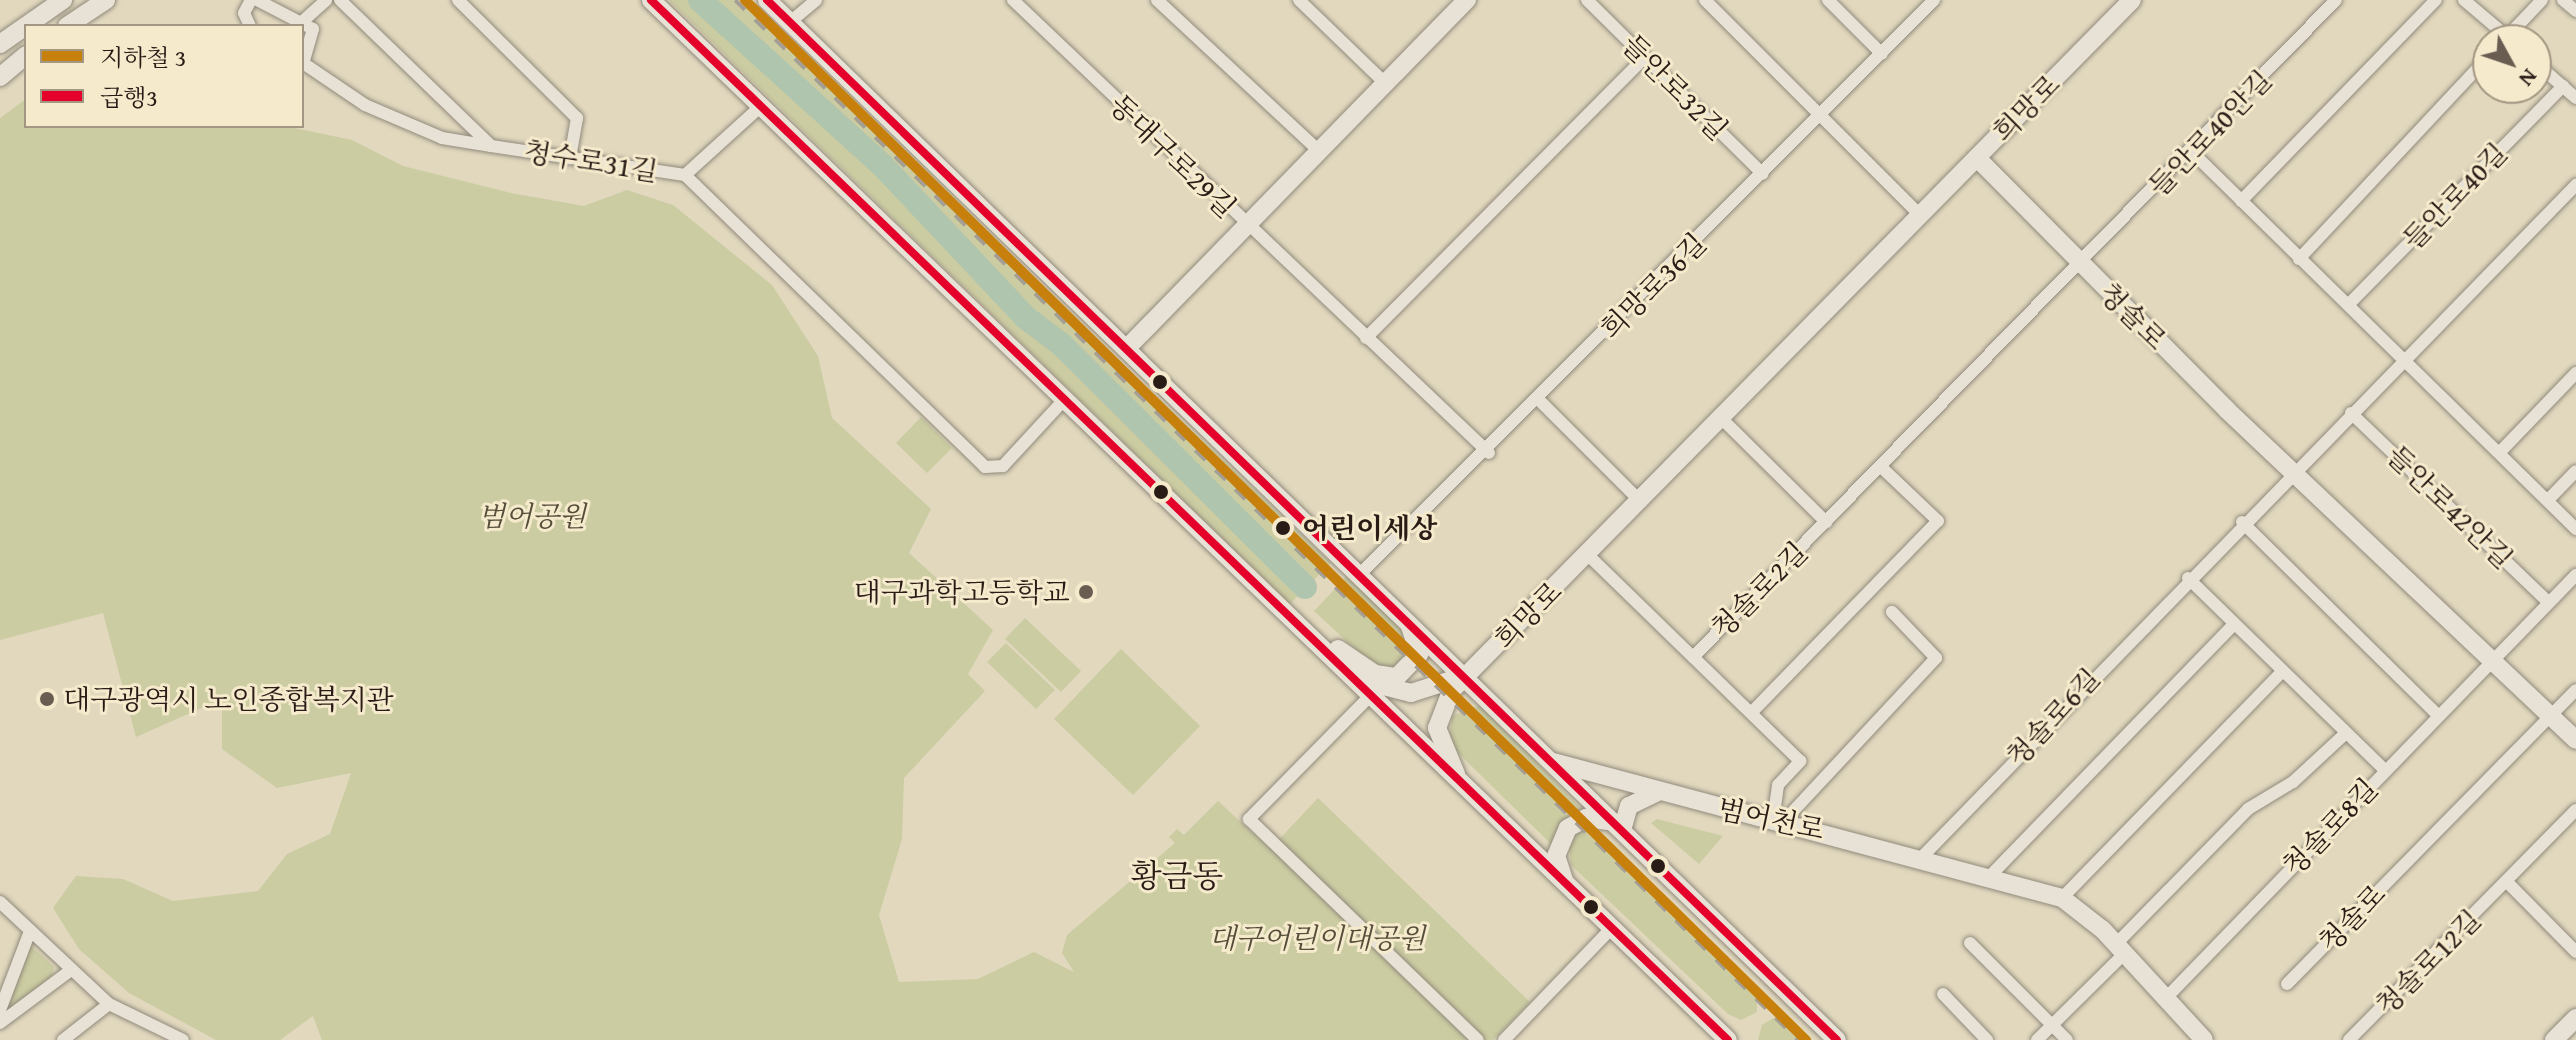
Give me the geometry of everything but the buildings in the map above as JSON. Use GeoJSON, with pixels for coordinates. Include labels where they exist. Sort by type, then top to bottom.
{"type":"FeatureCollection","features":[{"type":"Feature","properties":{"kind":"main road"},"geometry":{"type":"LineString","coordinates":[[29,24],[63,0]]}},
{"type":"Feature","properties":{"kind":"main road"},"geometry":{"type":"LineString","coordinates":[[70,24],[106,0]]}},
{"type":"Feature","properties":{"kind":"main road"},"geometry":{"type":"LineString","coordinates":[[651,0],[1063,401],[1355,679],[1368,698],[1728,1040]]}},
{"type":"Feature","properties":{"kind":"main road"},"geometry":{"type":"LineString","coordinates":[[767,0],[1396,605],[1837,1040]]}},
{"type":"Feature","properties":{"kind":"main road","name":"희망로"},"geometry":{"type":"LineString","coordinates":[[1463,785],[1437,728],[1440,709],[1467,675],[1724,421],[1920,215],[2132,0]]}},
{"type":"Feature","properties":{"kind":"main road"},"geometry":{"type":"LineString","coordinates":[[1245,227],[1385,83],[1457,3]]}},
{"type":"Feature","properties":{"kind":"main road"},"geometry":{"type":"LineString","coordinates":[[0,44],[24,27]]}},
{"type":"Feature","properties":{"kind":"main road"},"geometry":{"type":"LineString","coordinates":[[0,77],[24,57]]}},
{"type":"Feature","properties":{"kind":"main road","name":"청솔로"},"geometry":{"type":"LineString","coordinates":[[1977,158],[2291,471],[2576,740]]}},
{"type":"Feature","properties":{"kind":"main road","name":"동대구로29길"},"geometry":{"type":"LineString","coordinates":[[1127,348],[1245,227]]}},
{"type":"Feature","properties":{"kind":"main road"},"geometry":{"type":"LineString","coordinates":[[1300,629],[1375,674],[1397,677],[1415,664],[1419,645],[1396,605]]}},
{"type":"Feature","properties":{"kind":"main road"},"geometry":{"type":"LineString","coordinates":[[1355,679],[1411,693],[1467,675]]}},
{"type":"Feature","properties":{"kind":"main road","name":"범어천로"},"geometry":{"type":"LineString","coordinates":[[1553,762],[2062,898],[2120,948],[2204,1040]]}},
{"type":"Feature","properties":{"kind":"main road"},"geometry":{"type":"LineString","coordinates":[[1619,827],[1629,806],[1658,792]]}},
{"type":"Feature","properties":{"kind":"main road"},"geometry":{"type":"LineString","coordinates":[[1574,892],[1557,867],[1561,836],[1586,818],[1619,827]]}},
{"type":"Feature","properties":{"kind":"main road"},"geometry":{"type":"LineString","coordinates":[[2554,1040],[2576,1018]]}},
{"type":"Feature","properties":{"kind":"street"},"geometry":{"type":"LineString","coordinates":[[249,24],[244,13],[251,0]]}},
{"type":"Feature","properties":{"kind":"street"},"geometry":{"type":"LineString","coordinates":[[257,0],[303,21],[326,0]]}},
{"type":"Feature","properties":{"kind":"street","name":"청수로31길"},"geometry":{"type":"LineString","coordinates":[[340,0],[491,146]]}},
{"type":"Feature","properties":{"kind":"street"},"geometry":{"type":"LineString","coordinates":[[458,0],[577,118],[570,158]]}},
{"type":"Feature","properties":{"kind":"street"},"geometry":{"type":"LineString","coordinates":[[790,22],[816,0]]}},
{"type":"Feature","properties":{"kind":"street","name":"동대구로29길"},"geometry":{"type":"LineString","coordinates":[[1013,0],[1245,227]]}},
{"type":"Feature","properties":{"kind":"street"},"geometry":{"type":"LineString","coordinates":[[1157,0],[1319,151]]}},
{"type":"Feature","properties":{"kind":"street"},"geometry":{"type":"LineString","coordinates":[[1299,0],[1385,83]]}},
{"type":"Feature","properties":{"kind":"street","name":"들안로32길"},"geometry":{"type":"LineString","coordinates":[[1587,0],[1763,174]]}},
{"type":"Feature","properties":{"kind":"street"},"geometry":{"type":"LineString","coordinates":[[1705,0],[1823,113],[1920,215]]}},
{"type":"Feature","properties":{"kind":"street"},"geometry":{"type":"LineString","coordinates":[[1828,0],[1882,54]]}},
{"type":"Feature","properties":{"kind":"street","name":"희망로36길"},"geometry":{"type":"LineString","coordinates":[[1362,572],[1489,453],[1934,0]]}},
{"type":"Feature","properties":{"kind":"street"},"geometry":{"type":"LineString","coordinates":[[2241,201],[2436,0]]}},
{"type":"Feature","properties":{"kind":"street"},"geometry":{"type":"LineString","coordinates":[[2464,0],[2490,24]]}},
{"type":"Feature","properties":{"kind":"street"},"geometry":{"type":"LineString","coordinates":[[2520,24],[2542,0]]}},
{"type":"Feature","properties":{"kind":"street"},"geometry":{"type":"LineString","coordinates":[[2563,0],[2576,11]]}},
{"type":"Feature","properties":{"kind":"street","name":"들안로40안길"},"geometry":{"type":"LineString","coordinates":[[2082,265],[2193,153],[2334,1]]}},
{"type":"Feature","properties":{"kind":"street","name":"청수로31길"},"geometry":{"type":"LineString","coordinates":[[303,21],[313,29],[304,60]]}},
{"type":"Feature","properties":{"kind":"street"},"geometry":{"type":"LineString","coordinates":[[1366,338],[1645,57]]}},
{"type":"Feature","properties":{"kind":"street","name":"청수로31길"},"geometry":{"type":"LineString","coordinates":[[304,64],[365,105],[442,138],[685,175],[761,106]]}},
{"type":"Feature","properties":{"kind":"street"},"geometry":{"type":"LineString","coordinates":[[2299,259],[2472,74]]}},
{"type":"Feature","properties":{"kind":"street"},"geometry":{"type":"LineString","coordinates":[[2552,77],[2576,98]]}},
{"type":"Feature","properties":{"kind":"street","name":"들안로40길"},"geometry":{"type":"LineString","coordinates":[[2348,305],[2563,86]]}},
{"type":"Feature","properties":{"kind":"street"},"geometry":{"type":"LineString","coordinates":[[2193,153],[2576,529]]}},
{"type":"Feature","properties":{"kind":"street"},"geometry":{"type":"LineString","coordinates":[[685,175],[985,467],[1003,466],[1063,401]]}},
{"type":"Feature","properties":{"kind":"street"},"geometry":{"type":"LineString","coordinates":[[2291,471],[2576,185]]}},
{"type":"Feature","properties":{"kind":"street"},"geometry":{"type":"LineString","coordinates":[[1245,227],[1489,453]]}},
{"type":"Feature","properties":{"kind":"street","name":"청솔로2길"},"geometry":{"type":"LineString","coordinates":[[1779,821],[1778,785],[1800,761],[1693,657],[2082,265]]}},
{"type":"Feature","properties":{"kind":"street"},"geometry":{"type":"LineString","coordinates":[[2500,452],[2576,373]]}},
{"type":"Feature","properties":{"kind":"street"},"geometry":{"type":"LineString","coordinates":[[1540,401],[1641,502]]}},
{"type":"Feature","properties":{"kind":"street","name":"들안로42안길"},"geometry":{"type":"LineString","coordinates":[[2351,413],[2548,602]]}},
{"type":"Feature","properties":{"kind":"street"},"geometry":{"type":"LineString","coordinates":[[1724,421],[1826,522]]}},
{"type":"Feature","properties":{"kind":"street"},"geometry":{"type":"LineString","coordinates":[[1751,713],[1938,521],[1881,467]]}},
{"type":"Feature","properties":{"kind":"street","name":"청솔로6길"},"geometry":{"type":"LineString","coordinates":[[1920,859],[2291,471]]}},
{"type":"Feature","properties":{"kind":"street"},"geometry":{"type":"LineString","coordinates":[[2548,500],[2576,471]]}},
{"type":"Feature","properties":{"kind":"street"},"geometry":{"type":"LineString","coordinates":[[2242,522],[2438,715]]}},
{"type":"Feature","properties":{"kind":"street"},"geometry":{"type":"LineString","coordinates":[[1588,555],[1693,657]]}},
{"type":"Feature","properties":{"kind":"street"},"geometry":{"type":"LineString","coordinates":[[2492,658],[2576,575]]}},
{"type":"Feature","properties":{"kind":"street"},"geometry":{"type":"LineString","coordinates":[[2188,578],[2385,770]]}},
{"type":"Feature","properties":{"kind":"street"},"geometry":{"type":"LineString","coordinates":[[1779,821],[1936,658],[1892,612]]}},
{"type":"Feature","properties":{"kind":"street"},"geometry":{"type":"LineString","coordinates":[[1989,877],[2234,624]]}},
{"type":"Feature","properties":{"kind":"street","name":"청솔로8길"},"geometry":{"type":"LineString","coordinates":[[2167,997],[2492,658]]}},
{"type":"Feature","properties":{"kind":"street"},"geometry":{"type":"LineString","coordinates":[[2062,898],[2282,672]]}},
{"type":"Feature","properties":{"kind":"street"},"geometry":{"type":"LineString","coordinates":[[2551,715],[2576,690]]}},
{"type":"Feature","properties":{"kind":"street"},"geometry":{"type":"LineString","coordinates":[[1368,698],[1249,819],[1478,1040]]}},
{"type":"Feature","properties":{"kind":"street","name":"청솔로"},"geometry":{"type":"LineString","coordinates":[[2287,984],[2551,715]]}},
{"type":"Feature","properties":{"kind":"street"},"geometry":{"type":"LineString","coordinates":[[2037,1040],[2248,809],[2293,782],[2346,733]]}},
{"type":"Feature","properties":{"kind":"street","name":"청솔로12길"},"geometry":{"type":"LineString","coordinates":[[2349,1040],[2508,883],[2576,810]]}},
{"type":"Feature","properties":{"kind":"street"},"geometry":{"type":"LineString","coordinates":[[2508,883],[2576,952]]}},
{"type":"Feature","properties":{"kind":"street"},"geometry":{"type":"LineString","coordinates":[[0,902],[109,1004],[173,1038]]}},
{"type":"Feature","properties":{"kind":"street"},"geometry":{"type":"LineString","coordinates":[[1504,1040],[1611,929]]}},
{"type":"Feature","properties":{"kind":"street"},"geometry":{"type":"LineString","coordinates":[[0,1010],[30,931]]}},
{"type":"Feature","properties":{"kind":"street"},"geometry":{"type":"LineString","coordinates":[[1970,943],[2067,1040]]}},
{"type":"Feature","properties":{"kind":"street"},"geometry":{"type":"LineString","coordinates":[[0,1023],[71,970]]}},
{"type":"Feature","properties":{"kind":"street"},"geometry":{"type":"LineString","coordinates":[[1943,994],[1987,1040]]}},
{"type":"Feature","properties":{"kind":"street"},"geometry":{"type":"LineString","coordinates":[[63,1040],[109,1004]]}},
{"type":"Feature","properties":{"kind":"green space"},"geometry":{"type":"Polygon","coordinates":[[[669,0],[742,0],[1331,563],[1290,604],[669,0]]]}},
{"type":"Feature","properties":{"kind":"green space","name":"범어공원"},"geometry":{"type":"Polygon","coordinates":[[[24,100],[24,128],[295,128],[352,140],[403,166],[511,193],[584,206],[627,190],[673,205],[772,285],[818,356],[832,418],[931,509],[909,553],[993,630],[968,674],[985,691],[904,778],[902,839],[879,915],[899,982],[978,979],[1034,952],[1074,972],[1062,953],[1067,935],[1175,843],[1169,837],[1177,829],[1184,835],[1218,801],[1270,849],[1318,798],[1530,1002],[1493,1040],[322,1040],[313,1016],[280,1040],[216,1040],[129,993],[79,949],[53,908],[76,876],[123,879],[173,901],[258,891],[287,854],[330,834],[351,773],[277,788],[222,749],[222,699],[136,737],[103,613],[0,640],[0,118],[24,100]]]}},
{"type":"Feature","properties":{"kind":"green space"},"geometry":{"type":"Polygon","coordinates":[[[921,417],[952,448],[927,473],[896,443],[921,417]]]}},
{"type":"Feature","properties":{"kind":"green space"},"geometry":{"type":"Polygon","coordinates":[[[1347,576],[1412,637],[1413,661],[1380,672],[1314,611],[1347,576]]]}},
{"type":"Feature","properties":{"kind":"green space"},"geometry":{"type":"Polygon","coordinates":[[[1025,618],[1081,671],[1061,692],[1005,639],[1025,618]]]}},
{"type":"Feature","properties":{"kind":"green space"},"geometry":{"type":"Polygon","coordinates":[[[1006,643],[1055,690],[1036,709],[987,662],[1006,643]]]}},
{"type":"Feature","properties":{"kind":"green space"},"geometry":{"type":"Polygon","coordinates":[[[1121,649],[1200,726],[1133,795],[1054,719],[1121,649]]]}},
{"type":"Feature","properties":{"kind":"green space"},"geometry":{"type":"Polygon","coordinates":[[[1481,705],[1587,815],[1560,823],[1553,846],[1449,744],[1452,716],[1481,705]]]}},
{"type":"Feature","properties":{"kind":"green space"},"geometry":{"type":"Polygon","coordinates":[[[1657,819],[1723,836],[1699,864],[1651,823],[1657,819]]]}},
{"type":"Feature","properties":{"kind":"green space"},"geometry":{"type":"Polygon","coordinates":[[[1586,828],[1757,987],[1757,1012],[1741,1020],[1728,1014],[1571,865],[1568,837],[1586,828]]]}},
{"type":"Feature","properties":{"kind":"green space"},"geometry":{"type":"Polygon","coordinates":[[[29,944],[54,967],[52,977],[0,1018],[29,944]]]}},
{"type":"Feature","properties":{"kind":"green space"},"geometry":{"type":"Polygon","coordinates":[[[1777,1016],[1791,1020],[1812,1040],[1758,1040],[1762,1025],[1777,1016]]]}},
{"type":"Feature","properties":{"kind":"waterway"},"geometry":{"type":"LineString","coordinates":[[700,0],[882,165],[1025,317],[1062,345],[1305,587]]}},
{"type":"Feature","properties":{"kind":"railway"},"geometry":{"type":"LineString","coordinates":[[735,0],[1798,1040]]}},
{"type":"Feature","properties":{"kind":"metro line","name":"3"},"geometry":{"type":"LineString","coordinates":[[745,0],[1806,1040]]}},
{"type":"Feature","properties":{"kind":"transit line","name":"급행3"},"geometry":{"type":"LineString","coordinates":[[651,0],[1728,1040]]}},
{"type":"Feature","properties":{"kind":"transit line","name":"급행3"},"geometry":{"type":"LineString","coordinates":[[767,0],[1837,1040]]}},
{"type":"Feature","properties":{"kind":"place","name":"어린이세상"},"geometry":{"type":"Point","coordinates":[1283,528]}},
{"type":"Feature","properties":{"kind":"place","name":"대구과학고등학교"},"geometry":{"type":"Point","coordinates":[1086,592]}},
{"type":"Feature","properties":{"kind":"place","name":"대구광역시 노인종합복지관"},"geometry":{"type":"Point","coordinates":[47,699]}},
{"type":"Feature","properties":{"kind":"district","name":"황금동"},"geometry":{"type":"Point","coordinates":[1177,876]}},
{"type":"Feature","properties":{"kind":"park label","name":"대구어린이대공원"},"geometry":{"type":"Point","coordinates":[1317,938]}}]}
